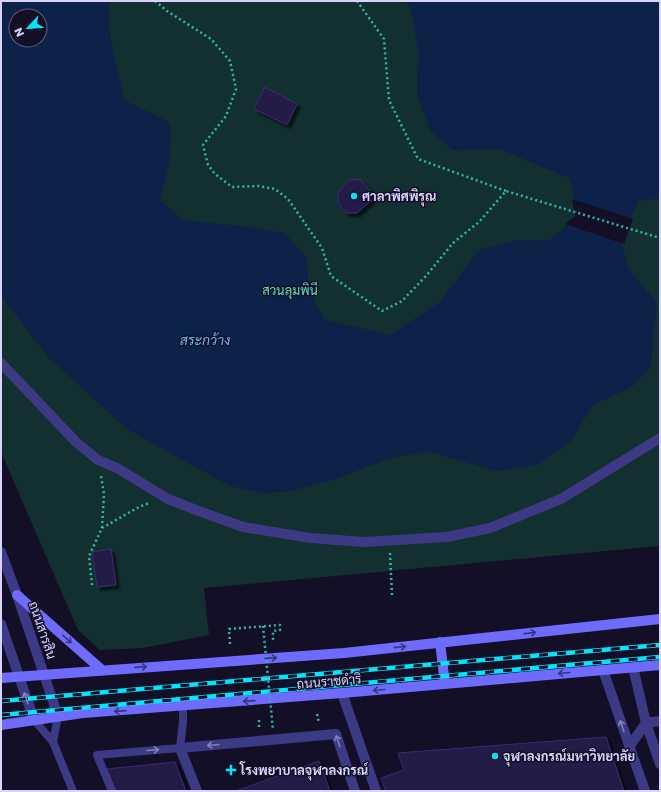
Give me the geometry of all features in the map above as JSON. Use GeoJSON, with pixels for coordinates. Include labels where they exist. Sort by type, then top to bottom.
{"type":"FeatureCollection","features":[{"type":"Feature","properties":{"kind":"main road"},"geometry":{"type":"LineString","coordinates":[[17,595],[102,670]]}},
{"type":"Feature","properties":{"kind":"main road","name":"ถนนราชดำริ"},"geometry":{"type":"LineString","coordinates":[[1,678],[344,653],[660,619]]}},
{"type":"Feature","properties":{"kind":"main road"},"geometry":{"type":"LineString","coordinates":[[440,642],[445,684]]}},
{"type":"Feature","properties":{"kind":"main road","name":"ถนนราชดำริ"},"geometry":{"type":"LineString","coordinates":[[1,725],[58,716],[342,693],[660,664]]}},
{"type":"Feature","properties":{"kind":"street"},"geometry":{"type":"LineString","coordinates":[[1,363],[76,442],[98,460],[117,468],[168,499],[243,527],[310,538],[364,542],[447,537],[490,528],[561,499],[660,438]]}},
{"type":"Feature","properties":{"kind":"street","name":"ถนนสารสิน"},"geometry":{"type":"LineString","coordinates":[[1,552],[58,716]]}},
{"type":"Feature","properties":{"kind":"street"},"geometry":{"type":"LineString","coordinates":[[1,624],[34,720]]}},
{"type":"Feature","properties":{"kind":"street"},"geometry":{"type":"LineString","coordinates":[[633,667],[646,723],[660,764]]}},
{"type":"Feature","properties":{"kind":"street"},"geometry":{"type":"LineString","coordinates":[[603,670],[645,791]]}},
{"type":"Feature","properties":{"kind":"street"},"geometry":{"type":"LineString","coordinates":[[342,693],[376,791]]}},
{"type":"Feature","properties":{"kind":"street"},"geometry":{"type":"LineString","coordinates":[[629,747],[646,723],[660,721]]}},
{"type":"Feature","properties":{"kind":"street"},"geometry":{"type":"LineString","coordinates":[[197,791],[180,748],[336,734],[355,791]]}},
{"type":"Feature","properties":{"kind":"lane"},"geometry":{"type":"LineString","coordinates":[[112,791],[97,755],[180,748],[184,722],[183,706]]}},
{"type":"Feature","properties":{"kind":"lane"},"geometry":{"type":"LineString","coordinates":[[53,742],[58,716]]}},
{"type":"Feature","properties":{"kind":"lane"},"geometry":{"type":"LineString","coordinates":[[34,720],[53,742],[73,791]]}},
{"type":"Feature","properties":{"kind":"path"},"geometry":{"type":"LineString","coordinates":[[156,1],[167,11],[211,39],[230,61],[236,89],[226,116],[203,145],[208,165],[215,174],[232,187],[258,186],[275,189],[288,199],[322,248],[331,276],[382,311],[402,301],[454,243],[480,222],[506,191]]}},
{"type":"Feature","properties":{"kind":"path"},"geometry":{"type":"LineString","coordinates":[[357,1],[384,38],[389,100],[418,159],[506,191],[660,238]]}},
{"type":"Feature","properties":{"kind":"path"},"geometry":{"type":"LineString","coordinates":[[92,585],[89,556],[102,528],[104,494],[98,460]]}},
{"type":"Feature","properties":{"kind":"path"},"geometry":{"type":"LineString","coordinates":[[102,528],[139,507],[168,499]]}},
{"type":"Feature","properties":{"kind":"path"},"geometry":{"type":"LineString","coordinates":[[389,540],[392,595]]}},
{"type":"Feature","properties":{"kind":"path"},"geometry":{"type":"LineString","coordinates":[[230,644],[229,630],[280,625],[280,630],[273,631],[273,640]]}},
{"type":"Feature","properties":{"kind":"path"},"geometry":{"type":"LineString","coordinates":[[263,626],[273,730]]}},
{"type":"Feature","properties":{"kind":"path"},"geometry":{"type":"LineString","coordinates":[[317,714],[319,724]]}},
{"type":"Feature","properties":{"kind":"green space","name":"สวนลุมพินี"},"geometry":{"type":"Polygon","coordinates":[[[1,1],[660,1],[660,546],[204,588],[209,635],[143,648],[100,650],[78,630],[1,452],[1,1]]]}},
{"type":"Feature","properties":{"kind":"water","name":"สระกว้าง"},"geometry":{"type":"Polygon","coordinates":[[[1,1],[109,1],[110,36],[124,100],[171,123],[169,165],[160,200],[182,220],[249,227],[285,233],[307,259],[309,291],[325,320],[390,335],[440,302],[480,249],[518,240],[549,241],[577,217],[570,178],[499,149],[452,150],[430,130],[417,95],[418,51],[411,9],[405,1],[660,1],[660,198],[638,201],[622,243],[628,268],[657,303],[651,366],[633,386],[593,405],[570,442],[538,465],[496,471],[427,451],[388,459],[335,479],[287,492],[261,493],[228,485],[127,429],[49,358],[1,296],[1,1]]]}},
{"type":"Feature","properties":{"kind":"pier"},"geometry":{"type":"Polygon","coordinates":[[[572,199],[633,219],[624,244],[565,224],[575,216],[572,199]]]}},
{"type":"Feature","properties":{"kind":"building"},"geometry":{"type":"Polygon","coordinates":[[[265,87],[297,104],[287,125],[254,109],[265,87]]]}},
{"type":"Feature","properties":{"kind":"building","name":"ศาลาพิศพิรุณ"},"geometry":{"type":"Polygon","coordinates":[[[350,179],[361,180],[369,190],[371,201],[357,213],[346,213],[338,203],[338,192],[350,179]]]}},
{"type":"Feature","properties":{"kind":"building"},"geometry":{"type":"Polygon","coordinates":[[[111,549],[116,585],[97,587],[92,552],[111,549]]]}},
{"type":"Feature","properties":{"kind":"building"},"geometry":{"type":"Polygon","coordinates":[[[606,737],[624,791],[386,791],[381,778],[404,770],[398,753],[606,737]]]}},
{"type":"Feature","properties":{"kind":"building"},"geometry":{"type":"Polygon","coordinates":[[[319,761],[330,791],[236,791],[319,761]]]}},
{"type":"Feature","properties":{"kind":"building"},"geometry":{"type":"Polygon","coordinates":[[[175,762],[186,791],[116,791],[107,769],[175,762]]]}},
{"type":"Feature","properties":{"kind":"railway"},"geometry":{"type":"LineString","coordinates":[[1,701],[660,645]]}},
{"type":"Feature","properties":{"kind":"railway"},"geometry":{"type":"LineString","coordinates":[[1,715],[660,657]]}},
{"type":"Feature","properties":{"kind":"place","name":"ศาลาพิศพิรุณ"},"geometry":{"type":"Point","coordinates":[354,196]}},
{"type":"Feature","properties":{"kind":"place","name":"จุฬาลงกรณ์มหาวิทยาลัย"},"geometry":{"type":"Point","coordinates":[495,756]}},
{"type":"Feature","properties":{"kind":"place","name":"โรงพยาบาลจุฬาลงกรณ์"},"geometry":{"type":"Point","coordinates":[231,770]}}]}
